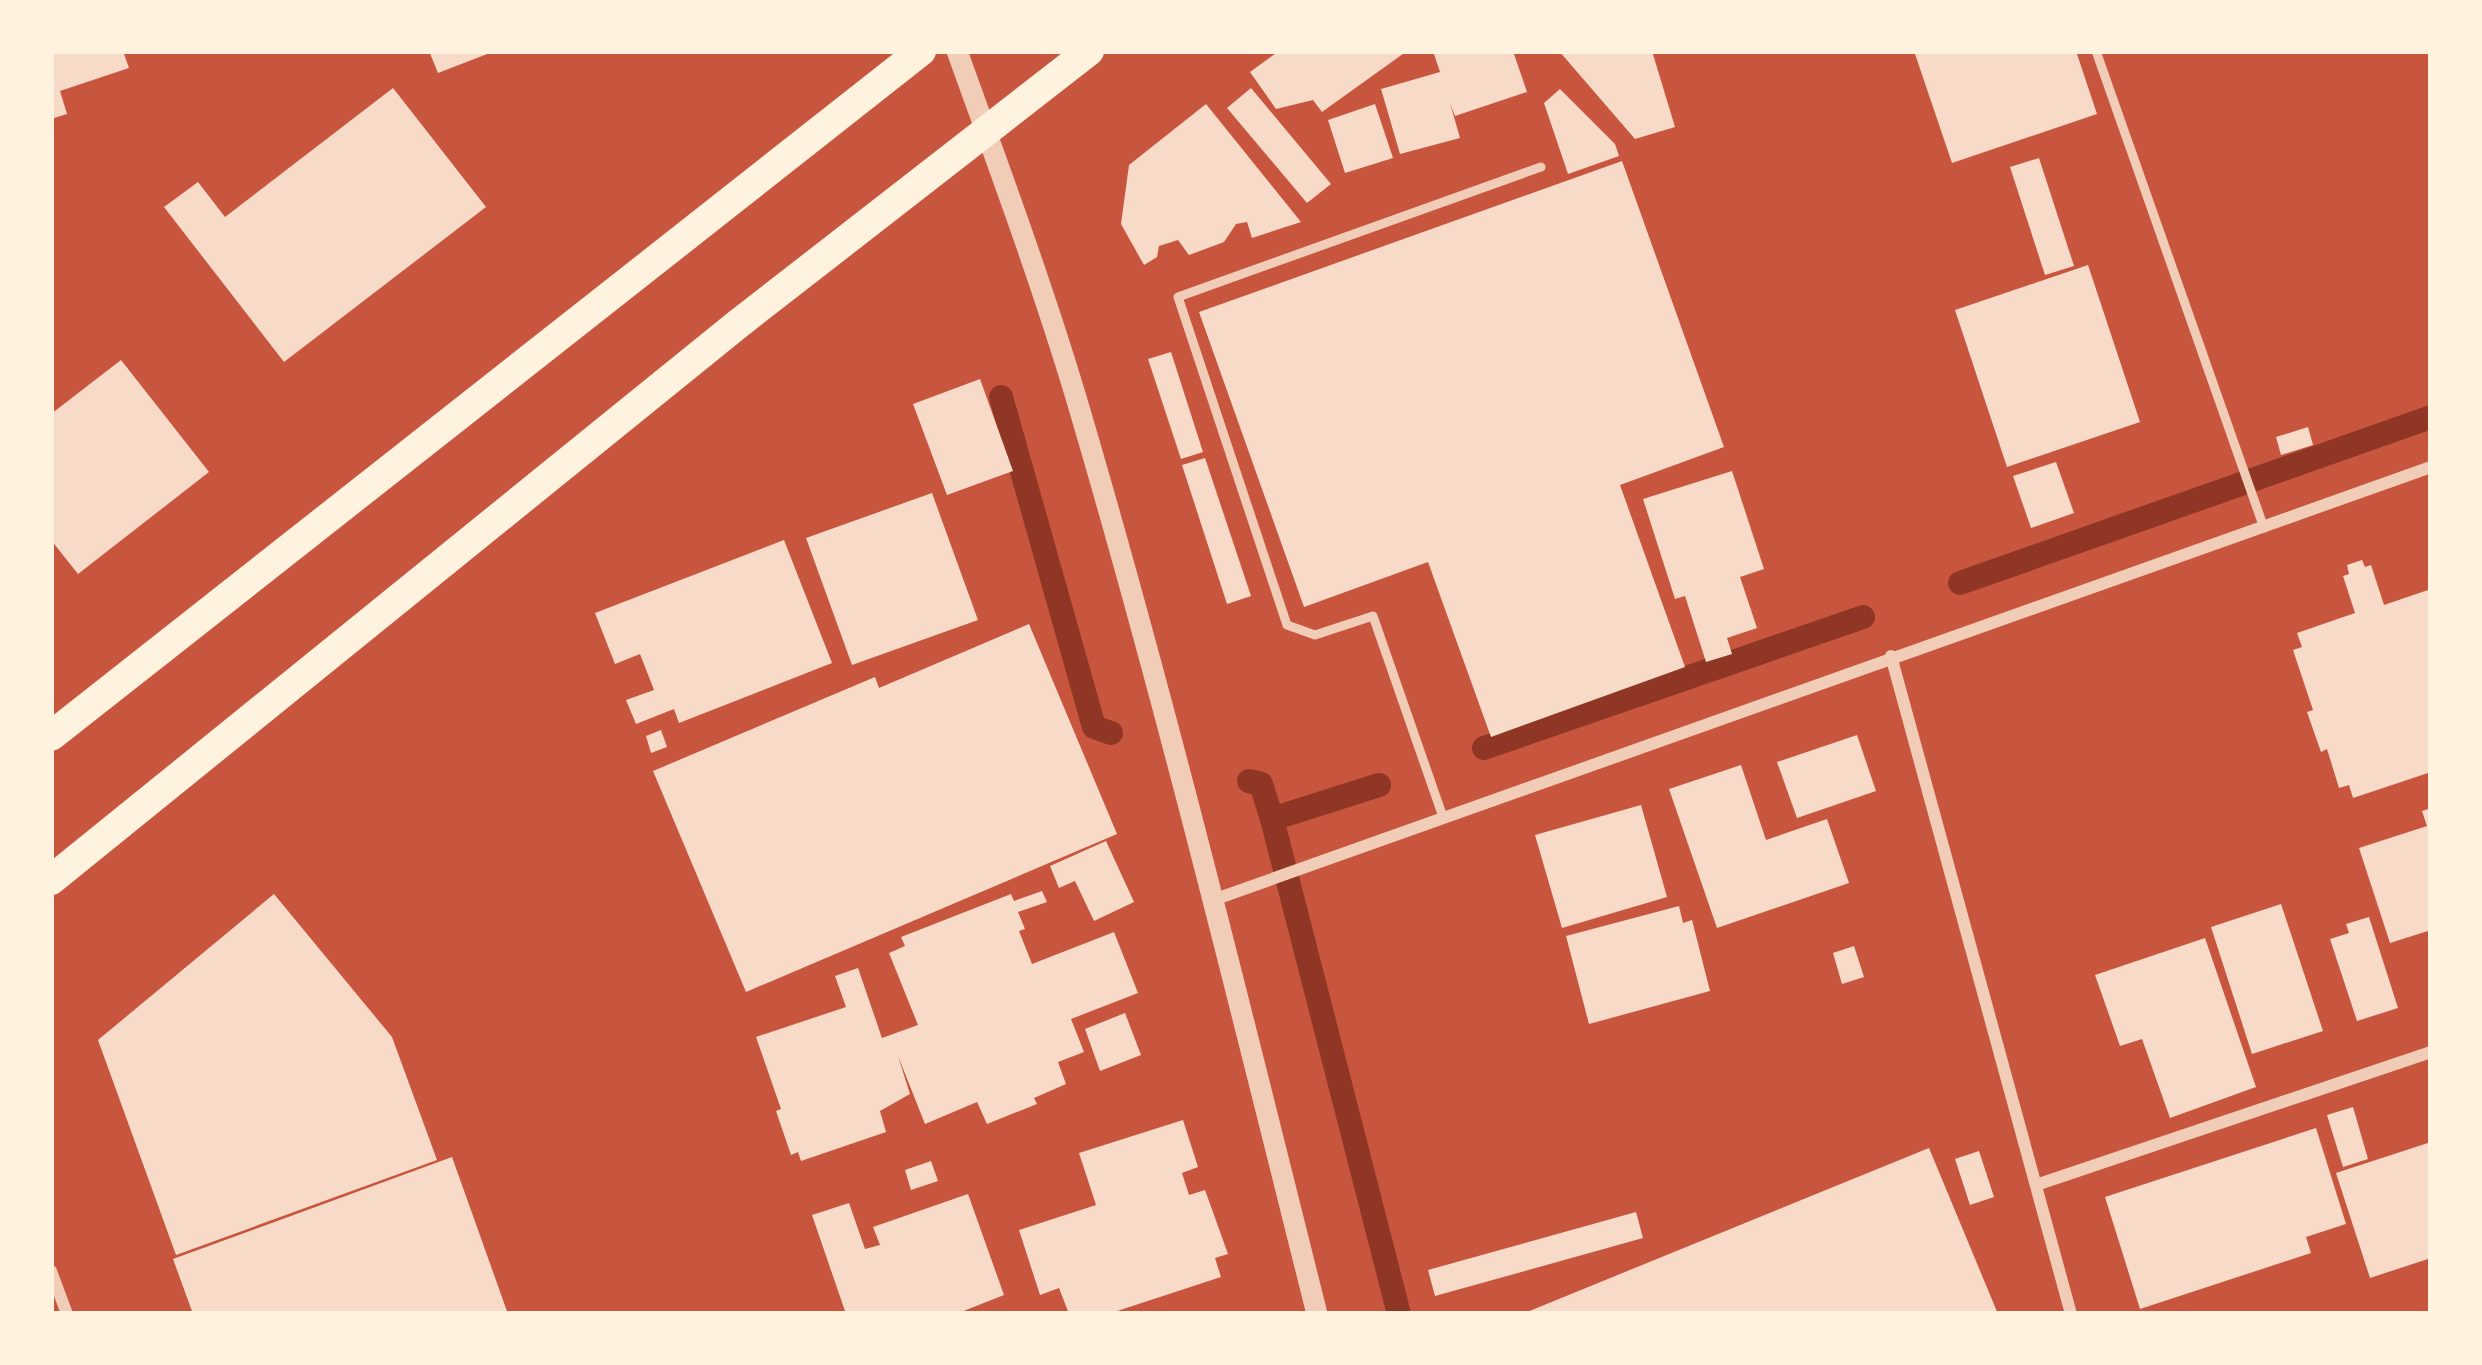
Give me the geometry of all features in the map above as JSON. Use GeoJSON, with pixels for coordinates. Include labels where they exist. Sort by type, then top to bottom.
{"type":"FeatureCollection","features":[{"type":"Feature","properties":{"kind":"main road"},"geometry":{"type":"LineString","coordinates":[[51,736],[921,51]]}},
{"type":"Feature","properties":{"kind":"main road"},"geometry":{"type":"LineString","coordinates":[[51,880],[738,324],[1089,51]]}},
{"type":"Feature","properties":{"kind":"street"},"geometry":{"type":"LineString","coordinates":[[957,51],[1019,220],[1075,394],[1213,900],[1317,1314]]}},
{"type":"Feature","properties":{"kind":"street"},"geometry":{"type":"LineString","coordinates":[[1213,900],[2431,467]]}},
{"type":"Feature","properties":{"kind":"street"},"geometry":{"type":"LineString","coordinates":[[1891,656],[2071,1314]]}},
{"type":"Feature","properties":{"kind":"street"},"geometry":{"type":"LineString","coordinates":[[2036,1185],[2431,1052]]}},
{"type":"Feature","properties":{"kind":"street"},"geometry":{"type":"LineString","coordinates":[[51,1271],[67,1314]]}},
{"type":"Feature","properties":{"kind":"lane"},"geometry":{"type":"LineString","coordinates":[[2096,51],[2264,528]]}},
{"type":"Feature","properties":{"kind":"lane"},"geometry":{"type":"LineString","coordinates":[[1443,817],[1373,616],[1315,635],[1287,625],[1178,297],[1540,167]]}},
{"type":"Feature","properties":{"kind":"building"},"geometry":{"type":"Polygon","coordinates":[[[51,51],[123,51],[129,68],[60,91],[67,114],[51,119],[51,51]]]}},
{"type":"Feature","properties":{"kind":"building"},"geometry":{"type":"Polygon","coordinates":[[[429,51],[495,51],[438,73],[429,51]]]}},
{"type":"Feature","properties":{"kind":"building"},"geometry":{"type":"Polygon","coordinates":[[[1279,51],[1407,51],[1322,112],[1313,100],[1276,109],[1250,72],[1279,51]]]}},
{"type":"Feature","properties":{"kind":"building"},"geometry":{"type":"Polygon","coordinates":[[[1433,51],[1513,51],[1527,92],[1455,116],[1450,103],[1460,138],[1400,154],[1381,89],[1440,72],[1433,51]]]}},
{"type":"Feature","properties":{"kind":"building"},"geometry":{"type":"Polygon","coordinates":[[[1559,51],[1652,51],[1675,127],[1635,139],[1559,51]]]}},
{"type":"Feature","properties":{"kind":"building"},"geometry":{"type":"Polygon","coordinates":[[[1914,51],[2076,51],[2097,114],[1952,163],[1914,51]]]}},
{"type":"Feature","properties":{"kind":"building"},"geometry":{"type":"Polygon","coordinates":[[[393,88],[486,207],[284,362],[164,207],[198,182],[225,217],[393,88]]]}},
{"type":"Feature","properties":{"kind":"building"},"geometry":{"type":"Polygon","coordinates":[[[1251,88],[1331,184],[1307,203],[1227,108],[1251,88]]]}},
{"type":"Feature","properties":{"kind":"building"},"geometry":{"type":"Polygon","coordinates":[[[1560,89],[1615,144],[1619,156],[1568,174],[1544,103],[1560,89]]]}},
{"type":"Feature","properties":{"kind":"building"},"geometry":{"type":"Polygon","coordinates":[[[1206,104],[1301,222],[1252,238],[1247,222],[1236,224],[1224,242],[1189,255],[1178,240],[1159,246],[1157,257],[1144,265],[1121,224],[1129,165],[1206,104]]]}},
{"type":"Feature","properties":{"kind":"building"},"geometry":{"type":"Polygon","coordinates":[[[1375,104],[1393,158],[1345,173],[1328,120],[1375,104]]]}},
{"type":"Feature","properties":{"kind":"building"},"geometry":{"type":"Polygon","coordinates":[[[2039,158],[2074,266],[2045,275],[2010,167],[2039,158]]]}},
{"type":"Feature","properties":{"kind":"building"},"geometry":{"type":"Polygon","coordinates":[[[1622,161],[1724,447],[1620,485],[1685,667],[1491,737],[1428,562],[1304,607],[1199,312],[1622,161]]]}},
{"type":"Feature","properties":{"kind":"building"},"geometry":{"type":"Polygon","coordinates":[[[2088,265],[2140,422],[2007,467],[1955,310],[2088,265]]]}},
{"type":"Feature","properties":{"kind":"building"},"geometry":{"type":"Polygon","coordinates":[[[1171,352],[1203,452],[1181,459],[1148,359],[1171,352]]]}},
{"type":"Feature","properties":{"kind":"building"},"geometry":{"type":"Polygon","coordinates":[[[121,360],[209,472],[78,574],[51,540],[51,414],[121,360]]]}},
{"type":"Feature","properties":{"kind":"building"},"geometry":{"type":"Polygon","coordinates":[[[980,379],[1013,471],[947,495],[913,404],[980,379]]]}},
{"type":"Feature","properties":{"kind":"building"},"geometry":{"type":"Polygon","coordinates":[[[2308,427],[2313,445],[2281,455],[2276,437],[2308,427]]]}},
{"type":"Feature","properties":{"kind":"building"},"geometry":{"type":"Polygon","coordinates":[[[1205,458],[1251,596],[1227,604],[1182,465],[1205,458]]]}},
{"type":"Feature","properties":{"kind":"building"},"geometry":{"type":"Polygon","coordinates":[[[2056,462],[2074,513],[2031,528],[2013,476],[2056,462]]]}},
{"type":"Feature","properties":{"kind":"building"},"geometry":{"type":"Polygon","coordinates":[[[1732,471],[1764,569],[1740,577],[1757,628],[1727,638],[1732,654],[1706,662],[1685,596],[1675,599],[1643,499],[1732,471]]]}},
{"type":"Feature","properties":{"kind":"building"},"geometry":{"type":"Polygon","coordinates":[[[932,493],[978,620],[852,665],[806,538],[932,493]]]}},
{"type":"Feature","properties":{"kind":"building"},"geometry":{"type":"Polygon","coordinates":[[[784,540],[832,663],[679,723],[674,709],[636,724],[626,700],[654,690],[640,654],[615,664],[595,613],[784,540]]]}},
{"type":"Feature","properties":{"kind":"building"},"geometry":{"type":"Polygon","coordinates":[[[2362,560],[2365,567],[2371,565],[2384,605],[2431,589],[2431,772],[2353,798],[2349,785],[2339,788],[2327,749],[2321,752],[2293,650],[2302,647],[2297,633],[2355,613],[2343,576],[2349,574],[2347,565],[2362,560]]]}},
{"type":"Feature","properties":{"kind":"building"},"geometry":{"type":"Polygon","coordinates":[[[1029,624],[1117,834],[746,992],[653,771],[875,677],[879,688],[1029,624]]]}},
{"type":"Feature","properties":{"kind":"building"},"geometry":{"type":"Polygon","coordinates":[[[661,730],[667,747],[651,753],[646,736],[661,730]]]}},
{"type":"Feature","properties":{"kind":"building"},"geometry":{"type":"Polygon","coordinates":[[[1857,735],[1876,791],[1797,818],[1777,762],[1857,735]]]}},
{"type":"Feature","properties":{"kind":"building"},"geometry":{"type":"Polygon","coordinates":[[[1741,765],[1766,840],[1827,819],[1849,883],[1717,928],[1669,789],[1741,765]]]}},
{"type":"Feature","properties":{"kind":"building"},"geometry":{"type":"Polygon","coordinates":[[[1641,805],[1667,897],[1562,928],[1535,835],[1641,805]]]}},
{"type":"Feature","properties":{"kind":"building"},"geometry":{"type":"Polygon","coordinates":[[[2431,808],[2431,930],[2390,943],[2359,848],[2427,826],[2422,811],[2431,808]]]}},
{"type":"Feature","properties":{"kind":"building"},"geometry":{"type":"Polygon","coordinates":[[[1106,841],[1134,902],[1094,921],[1075,881],[1059,888],[1050,866],[1106,841]]]}},
{"type":"Feature","properties":{"kind":"building"},"geometry":{"type":"Polygon","coordinates":[[[1042,891],[1047,902],[1018,912],[1025,929],[1019,931],[1032,964],[1114,932],[1138,993],[1071,1019],[1084,1052],[1058,1062],[1066,1084],[1034,1098],[1037,1104],[987,1124],[977,1102],[925,1124],[898,1056],[910,1094],[880,1111],[886,1132],[801,1161],[798,1152],[791,1155],[756,1037],[846,1007],[835,976],[858,968],[882,1038],[918,1025],[889,953],[905,946],[901,937],[1011,894],[1014,901],[1042,891]]]}},
{"type":"Feature","properties":{"kind":"building"},"geometry":{"type":"Polygon","coordinates":[[[274,894],[392,1037],[437,1160],[176,1255],[98,1040],[274,894]]]}},
{"type":"Feature","properties":{"kind":"building"},"geometry":{"type":"Polygon","coordinates":[[[2281,904],[2323,1031],[2252,1054],[2211,927],[2281,904]]]}},
{"type":"Feature","properties":{"kind":"building"},"geometry":{"type":"Polygon","coordinates":[[[1679,906],[1683,923],[1692,920],[1710,991],[1589,1024],[1566,936],[1679,906]]]}},
{"type":"Feature","properties":{"kind":"building"},"geometry":{"type":"Polygon","coordinates":[[[2369,917],[2398,1008],[2357,1021],[2330,939],[2349,933],[2346,924],[2369,917]]]}},
{"type":"Feature","properties":{"kind":"building"},"geometry":{"type":"Polygon","coordinates":[[[2205,938],[2256,1087],[2170,1118],[2142,1039],[2120,1046],[2095,975],[2205,938]]]}},
{"type":"Feature","properties":{"kind":"building"},"geometry":{"type":"Polygon","coordinates":[[[1854,946],[1864,977],[1842,984],[1833,953],[1854,946]]]}},
{"type":"Feature","properties":{"kind":"building"},"geometry":{"type":"Polygon","coordinates":[[[1125,1013],[1141,1055],[1100,1071],[1085,1029],[1125,1013]]]}},
{"type":"Feature","properties":{"kind":"building"},"geometry":{"type":"Polygon","coordinates":[[[2353,1107],[2368,1159],[2343,1167],[2327,1115],[2353,1107]]]}},
{"type":"Feature","properties":{"kind":"building"},"geometry":{"type":"Polygon","coordinates":[[[1183,1120],[1198,1167],[1182,1173],[1189,1195],[1205,1190],[1228,1254],[1215,1258],[1221,1277],[1108,1314],[1069,1314],[1059,1288],[1040,1295],[1019,1230],[1096,1205],[1079,1153],[1183,1120]]]}},
{"type":"Feature","properties":{"kind":"building"},"geometry":{"type":"Polygon","coordinates":[[[2316,1128],[2346,1224],[2306,1237],[2311,1253],[2140,1309],[2105,1197],[2316,1128]]]}},
{"type":"Feature","properties":{"kind":"building"},"geometry":{"type":"Polygon","coordinates":[[[2431,1142],[2431,1258],[2370,1278],[2336,1173],[2431,1142]]]}},
{"type":"Feature","properties":{"kind":"building"},"geometry":{"type":"Polygon","coordinates":[[[1929,1148],[1998,1314],[1522,1314],[1929,1148]]]}},
{"type":"Feature","properties":{"kind":"building"},"geometry":{"type":"Polygon","coordinates":[[[1979,1151],[1994,1197],[1970,1205],[1955,1159],[1979,1151]]]}},
{"type":"Feature","properties":{"kind":"building"},"geometry":{"type":"Polygon","coordinates":[[[452,1157],[508,1314],[193,1314],[173,1259],[452,1157]]]}},
{"type":"Feature","properties":{"kind":"building"},"geometry":{"type":"Polygon","coordinates":[[[931,1161],[938,1181],[911,1190],[905,1170],[931,1161]]]}},
{"type":"Feature","properties":{"kind":"building"},"geometry":{"type":"Polygon","coordinates":[[[968,1194],[1004,1295],[956,1314],[846,1314],[812,1215],[849,1203],[865,1249],[880,1245],[873,1227],[968,1194]]]}},
{"type":"Feature","properties":{"kind":"building"},"geometry":{"type":"Polygon","coordinates":[[[1636,1212],[1643,1238],[1435,1296],[1428,1270],[1636,1212]]]}},
{"type":"Feature","properties":{"kind":"waterway"},"geometry":{"type":"LineString","coordinates":[[1001,397],[1094,727],[1111,733]]}},
{"type":"Feature","properties":{"kind":"waterway"},"geometry":{"type":"LineString","coordinates":[[1960,583],[2431,417]]}},
{"type":"Feature","properties":{"kind":"waterway"},"geometry":{"type":"LineString","coordinates":[[1484,748],[1863,617]]}},
{"type":"Feature","properties":{"kind":"waterway"},"geometry":{"type":"LineString","coordinates":[[1249,781],[1261,784],[1272,819],[1399,1314]]}},
{"type":"Feature","properties":{"kind":"waterway"},"geometry":{"type":"LineString","coordinates":[[1272,819],[1379,785]]}}]}
